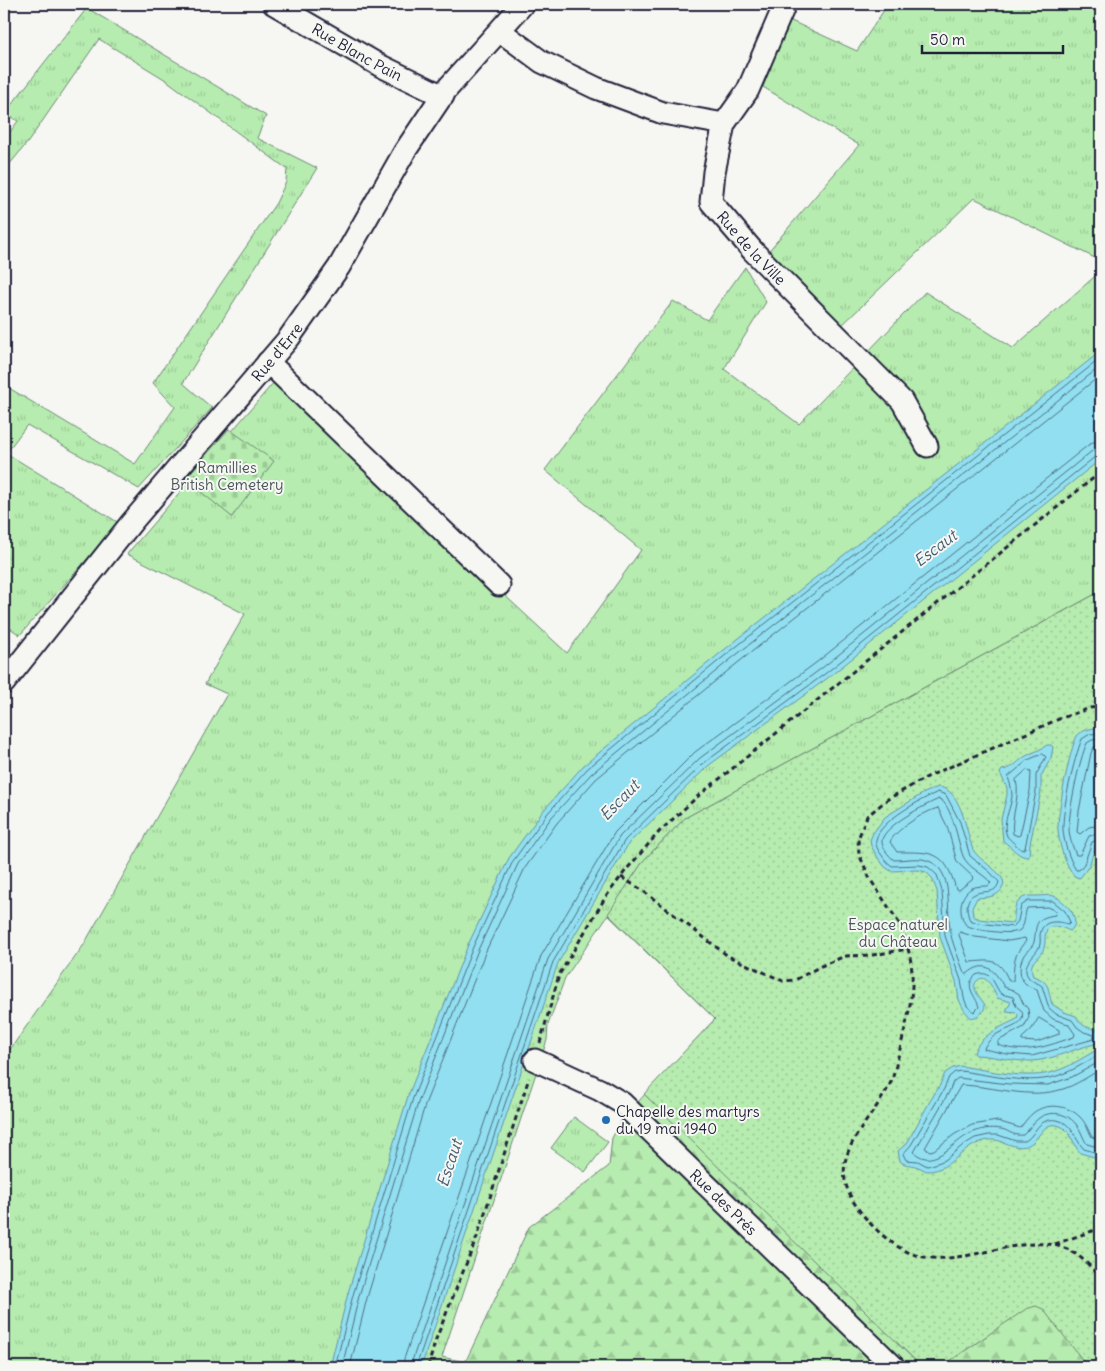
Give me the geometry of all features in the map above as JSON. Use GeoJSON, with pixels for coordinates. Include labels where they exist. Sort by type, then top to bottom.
{"type":"FeatureCollection","features":[{"type":"Feature","properties":{"kind":"street","name":"Rue Blanc Pain"},"geometry":{"type":"LineString","coordinates":[[274,4],[379,65],[443,96]]}},
{"type":"Feature","properties":{"kind":"street","name":"Rue d'Erre"},"geometry":{"type":"LineString","coordinates":[[4,683],[68,600],[132,522],[293,332],[338,268],[406,151],[443,96],[523,4]]}},
{"type":"Feature","properties":{"kind":"street"},"geometry":{"type":"LineString","coordinates":[[500,30],[542,62],[596,88],[663,112],[724,124],[748,90],[785,4]]}},
{"type":"Feature","properties":{"kind":"street","name":"Rue de la Ville"},"geometry":{"type":"LineString","coordinates":[[724,124],[714,172],[711,202],[753,252],[902,401],[927,446]]}},
{"type":"Feature","properties":{"kind":"street"},"geometry":{"type":"LineString","coordinates":[[268,362],[499,584]]}},
{"type":"Feature","properties":{"kind":"street","name":"Rue des Prés"},"geometry":{"type":"LineString","coordinates":[[535,1060],[600,1090],[622,1103],[894,1367]]}},
{"type":"Feature","properties":{"kind":"path"},"geometry":{"type":"LineString","coordinates":[[428,1367],[450,1302],[477,1237],[535,1060],[559,975],[604,898],[660,831],[697,797],[1101,472]]}},
{"type":"Feature","properties":{"kind":"path"},"geometry":{"type":"LineString","coordinates":[[1101,707],[1090,708],[1059,719],[929,776],[896,794],[866,816],[858,839],[859,854],[870,879],[902,926],[912,964],[912,996],[891,1081],[850,1145],[846,1155],[844,1176],[849,1194],[860,1212],[877,1231],[899,1248],[910,1253],[940,1258],[1026,1245],[1053,1245],[1071,1251],[1101,1277]]}},
{"type":"Feature","properties":{"kind":"path"},"geometry":{"type":"LineString","coordinates":[[621,877],[642,890],[728,956],[783,981],[795,980],[845,956],[908,950]]}},
{"type":"Feature","properties":{"kind":"path"},"geometry":{"type":"LineString","coordinates":[[1053,1245],[1101,1228]]}},
{"type":"Feature","properties":{"kind":"green space"},"geometry":{"type":"Polygon","coordinates":[[[888,4],[1101,4],[1101,261],[974,198],[839,328],[766,254],[859,145],[763,87],[789,20],[857,51],[888,4]]]}},
{"type":"Feature","properties":{"kind":"green space"},"geometry":{"type":"Polygon","coordinates":[[[87,8],[266,116],[257,138],[317,168],[183,383],[212,408],[139,489],[27,425],[6,453],[119,523],[20,635],[4,624],[4,385],[135,464],[175,407],[153,383],[276,203],[286,182],[287,169],[166,80],[99,39],[28,142],[4,171],[4,140],[18,121],[5,113],[87,8]]]}},
{"type":"Feature","properties":{"kind":"green space"},"geometry":{"type":"Polygon","coordinates":[[[745,267],[766,302],[724,369],[799,424],[925,292],[1013,348],[1101,271],[1101,591],[685,818],[644,860],[628,884],[764,977],[676,1061],[715,1019],[608,915],[565,978],[548,1025],[547,1040],[442,1357],[465,1362],[463,1367],[4,1367],[4,1058],[83,946],[227,694],[205,684],[245,614],[127,554],[274,382],[567,653],[641,550],[545,470],[673,301],[707,320],[745,267]]]}},
{"type":"Feature","properties":{"kind":"green space","name":"Ramillies British Cemetery"},"geometry":{"type":"Polygon","coordinates":[[[229,429],[274,461],[232,517],[185,479],[229,429]]]}},
{"type":"Feature","properties":{"kind":"green space","name":"Espace naturel du Château"},"geometry":{"type":"Polygon","coordinates":[[[1101,591],[1101,1367],[1088,1367],[1043,1309],[1036,1306],[1026,1309],[941,1367],[922,1367],[644,1094],[715,1019],[608,914],[644,860],[685,818],[1101,591]]]}},
{"type":"Feature","properties":{"kind":"green space"},"geometry":{"type":"Polygon","coordinates":[[[676,1061],[1040,1277],[1101,1367],[941,1367],[988,1335],[897,1343],[922,1367],[463,1367],[529,1227],[609,1166],[612,1138],[623,1118],[676,1061]]]}},
{"type":"Feature","properties":{"kind":"green space"},"geometry":{"type":"Polygon","coordinates":[[[574,1117],[608,1142],[585,1172],[551,1148],[574,1117]]]}},
{"type":"Feature","properties":{"kind":"water","name":"Escaut"},"geometry":{"type":"Polygon","coordinates":[[[1101,351],[1101,459],[829,677],[708,766],[629,843],[558,963],[421,1367],[330,1367],[348,1293],[408,1096],[468,945],[509,858],[543,811],[583,766],[719,654],[1101,351]]]}},
{"type":"Feature","properties":{"kind":"water"},"geometry":{"type":"Polygon","coordinates":[[[1098,727],[1101,728],[1101,843],[1096,845],[1089,866],[1080,878],[1074,876],[1065,860],[1061,848],[1058,822],[1074,743],[1079,734],[1098,727]]]}},
{"type":"Feature","properties":{"kind":"water"},"geometry":{"type":"Polygon","coordinates":[[[1047,745],[1053,747],[1051,758],[1041,776],[1041,791],[1029,857],[1025,857],[1003,841],[1001,819],[1007,788],[1000,773],[1002,770],[1010,768],[1024,757],[1047,745]]]}},
{"type":"Feature","properties":{"kind":"water"},"geometry":{"type":"Polygon","coordinates":[[[938,787],[946,789],[952,794],[965,821],[972,847],[979,857],[997,872],[1004,882],[1001,891],[998,893],[992,896],[977,898],[972,908],[973,916],[979,919],[1012,923],[1017,903],[1021,899],[1027,896],[1047,895],[1054,896],[1060,900],[1072,912],[1075,922],[1074,927],[1070,931],[1056,926],[1048,929],[1045,935],[1044,948],[1032,966],[1033,976],[1046,983],[1052,1004],[1064,1012],[1076,1016],[1084,1026],[1101,1032],[1101,1043],[1033,1061],[976,1055],[974,1053],[986,1036],[1017,1019],[1018,1014],[1006,1011],[1011,1002],[997,998],[990,984],[984,979],[977,981],[975,986],[985,1005],[984,1010],[979,1015],[971,1018],[964,1010],[959,1000],[956,981],[940,937],[937,891],[932,878],[926,872],[918,870],[891,871],[878,858],[871,846],[870,840],[885,817],[922,794],[938,787]]]}},
{"type":"Feature","properties":{"kind":"water"},"geometry":{"type":"Polygon","coordinates":[[[1101,1048],[1101,1159],[1080,1153],[1067,1131],[1060,1126],[1054,1125],[1045,1128],[1031,1144],[1026,1146],[1021,1147],[994,1140],[980,1142],[944,1167],[936,1170],[927,1171],[900,1161],[898,1151],[907,1143],[945,1073],[953,1068],[960,1066],[1021,1075],[1045,1074],[1068,1066],[1101,1048]]]}},
{"type":"Feature","properties":{"kind":"place","name":"Chapelle des martyrs du 19 mai 1940"},"geometry":{"type":"Point","coordinates":[606,1120]}}]}
